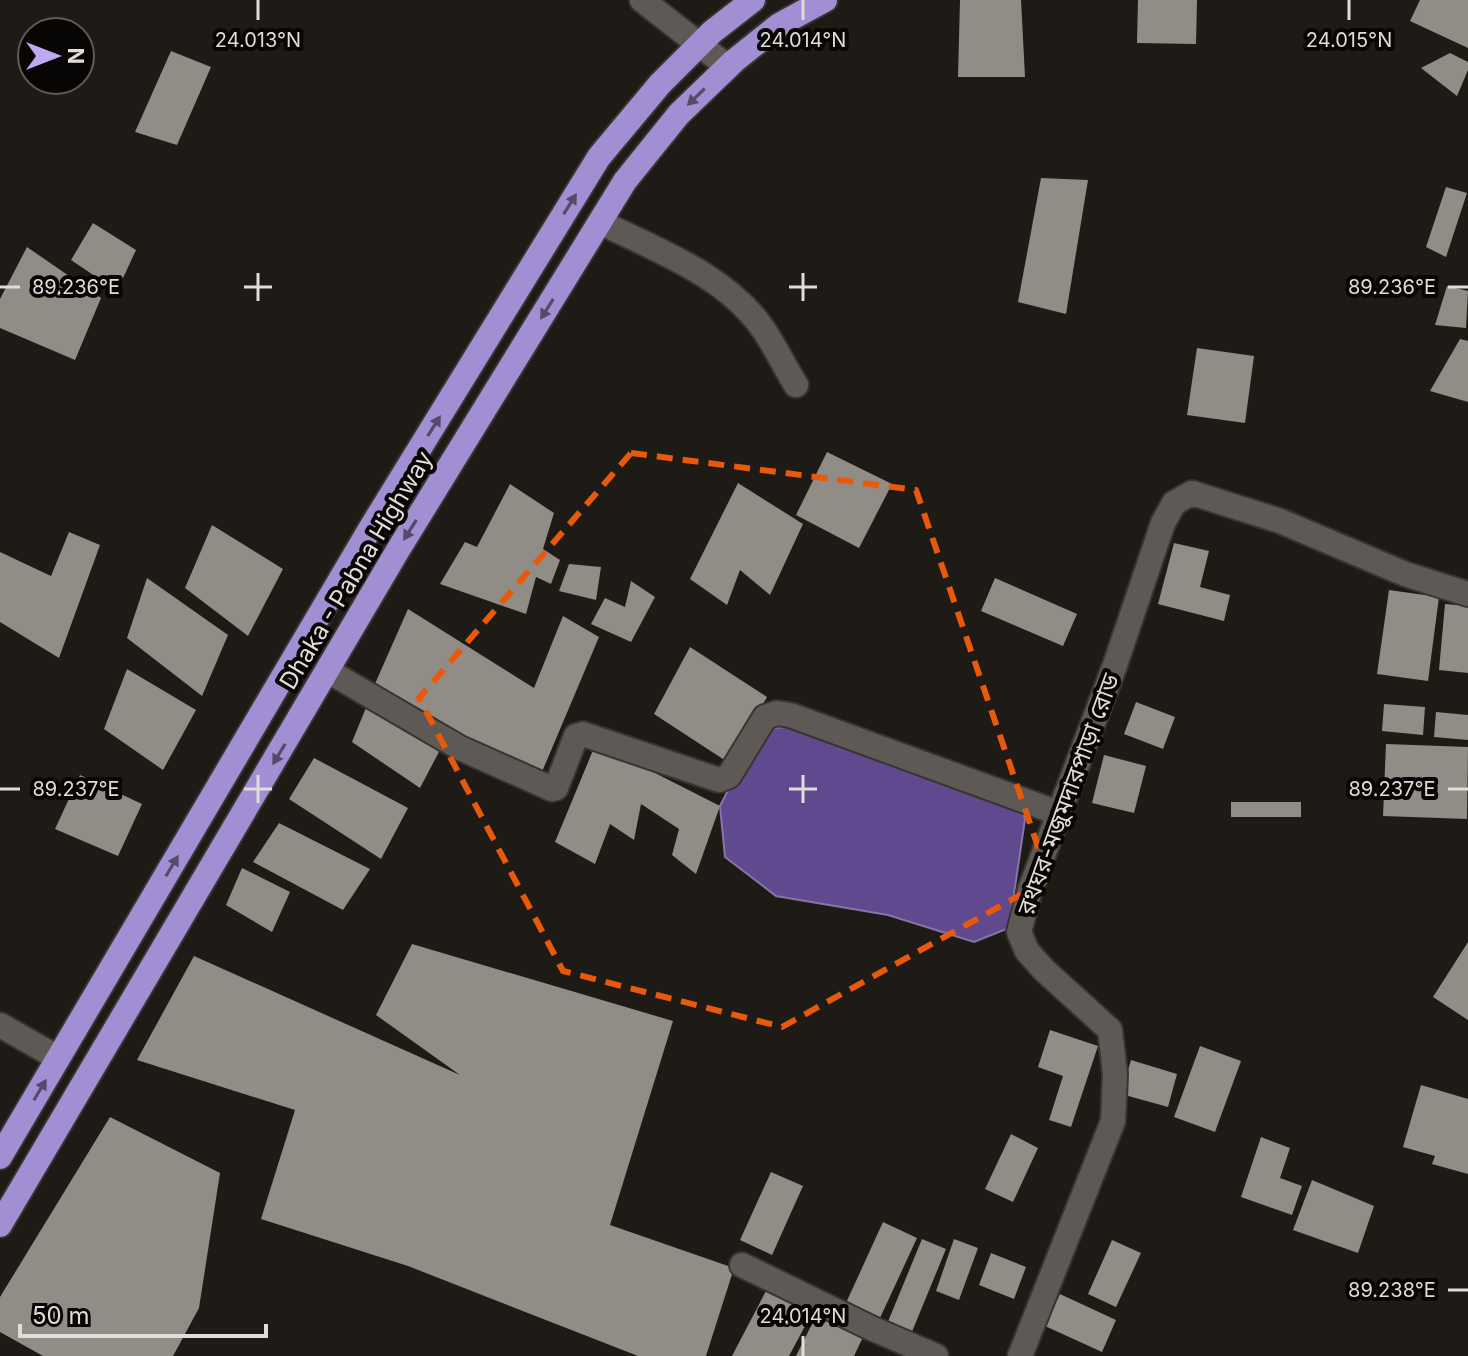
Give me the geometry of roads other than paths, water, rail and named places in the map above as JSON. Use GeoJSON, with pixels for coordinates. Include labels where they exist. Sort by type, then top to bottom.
{"type":"FeatureCollection","features":[{"type":"Feature","properties":{"kind":"highway","name":"Dhaka - Pabna Highway"},"geometry":{"type":"LineString","coordinates":[[0,1157],[370,529],[599,157],[660,84],[753,0]]}},
{"type":"Feature","properties":{"kind":"highway","name":"Dhaka - Pabna Highway"},"geometry":{"type":"LineString","coordinates":[[0,1225],[398,550],[625,181],[679,114],[728,67],[779,25],[825,0]]}},
{"type":"Feature","properties":{"kind":"street"},"geometry":{"type":"LineString","coordinates":[[642,0],[728,67]]}},
{"type":"Feature","properties":{"kind":"street"},"geometry":{"type":"LineString","coordinates":[[600,222],[723,286],[761,325],[796,385]]}},
{"type":"Feature","properties":{"kind":"street","name":"রথঘর-মজুমদারপাড়া রোড"},"geometry":{"type":"LineString","coordinates":[[1020,1356],[1113,1121],[1115,1074],[1110,1030],[1044,970],[1027,951],[1019,932],[1030,890],[1115,665],[1163,523],[1174,503],[1192,493],[1280,521],[1405,574],[1468,594]]}},
{"type":"Feature","properties":{"kind":"street"},"geometry":{"type":"LineString","coordinates":[[328,671],[460,748],[552,789],[556,788],[576,736],[583,734],[719,780],[729,776],[765,717],[777,713],[790,715],[1061,814]]}},
{"type":"Feature","properties":{"kind":"street"},"geometry":{"type":"LineString","coordinates":[[0,1025],[58,1058]]}},
{"type":"Feature","properties":{"kind":"street"},"geometry":{"type":"LineString","coordinates":[[742,1265],[936,1356]]}}]}
